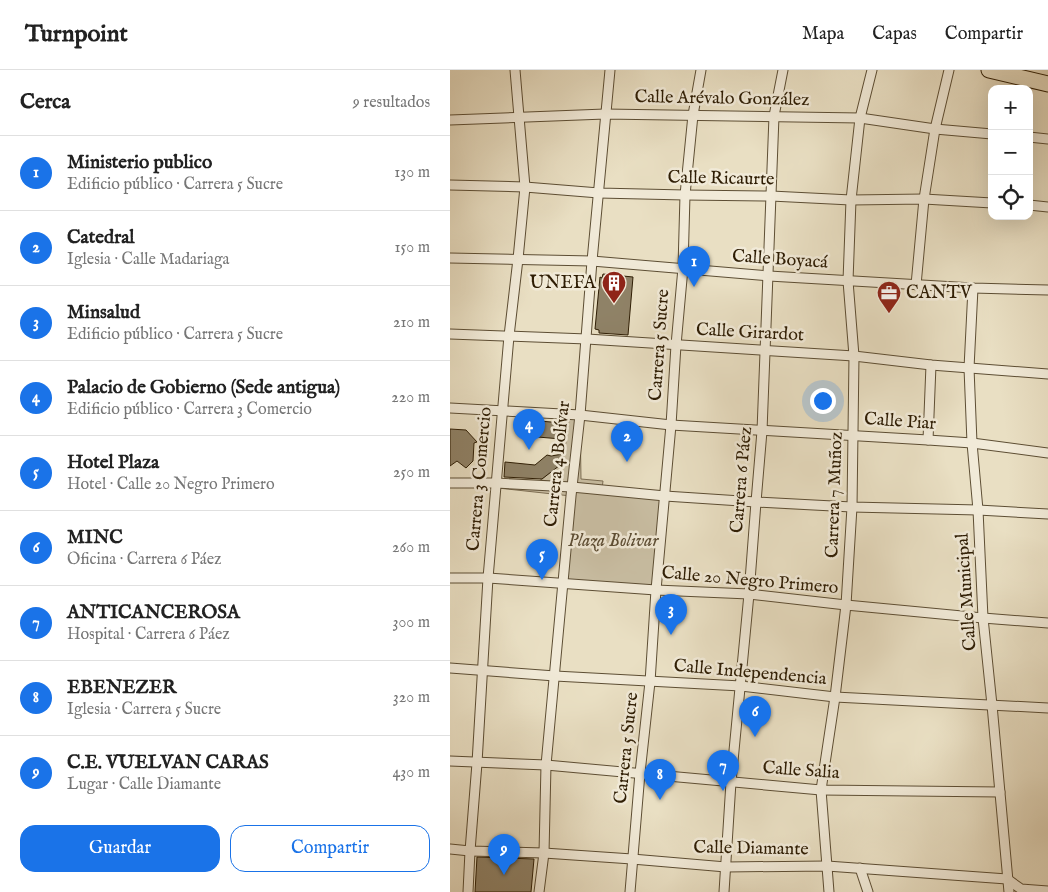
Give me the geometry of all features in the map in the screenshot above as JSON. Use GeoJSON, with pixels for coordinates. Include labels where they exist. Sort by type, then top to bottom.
{"type":"FeatureCollection","features":[{"type":"Feature","properties":{"kind":"highway"},"geometry":{"type":"LineString","coordinates":[[989,70],[1048,84]]}},
{"type":"Feature","properties":{"kind":"street","name":"Carrera 3 Comercio"},"geometry":{"type":"LineString","coordinates":[[468,892],[488,578],[509,336],[525,187],[515,70]]}},
{"type":"Feature","properties":{"kind":"street","name":"Carrera 4 Bolívar"},"geometry":{"type":"LineString","coordinates":[[539,892],[544,853],[546,765],[587,340],[592,261],[610,70]]}},
{"type":"Feature","properties":{"kind":"street","name":"Carrera 5 Sucre"},"geometry":{"type":"LineString","coordinates":[[630,892],[650,682],[656,590],[671,425],[683,268],[685,195],[701,70]]}},
{"type":"Feature","properties":{"kind":"street","name":"Carrera 6 Páez"},"geometry":{"type":"LineString","coordinates":[[724,892],[731,782],[741,686],[762,431],[774,116],[783,70]]}},
{"type":"Feature","properties":{"kind":"street","name":"Carrera 7 Muñoz"},"geometry":{"type":"LineString","coordinates":[[829,892],[822,790],[846,605],[852,507],[854,356],[848,281],[851,200],[860,118],[872,70]]}},
{"type":"Feature","properties":{"kind":"street"},"geometry":{"type":"LineString","coordinates":[[916,285],[924,199],[935,129],[950,70]]}},
{"type":"Feature","properties":{"kind":"street","name":"Calle Arévalo González"},"geometry":{"type":"LineString","coordinates":[[450,120],[605,114],[860,118],[935,129],[988,134]]}},
{"type":"Feature","properties":{"kind":"street"},"geometry":{"type":"LineString","coordinates":[[1033,137],[1048,138]]}},
{"type":"Feature","properties":{"kind":"street","name":"Calle Ricaurte"},"geometry":{"type":"LineString","coordinates":[[450,185],[525,187],[599,193],[772,196],[851,200],[924,199],[988,203]]}},
{"type":"Feature","properties":{"kind":"street"},"geometry":{"type":"LineString","coordinates":[[1033,205],[1048,207]]}},
{"type":"Feature","properties":{"kind":"street","name":"Calle Boyacá"},"geometry":{"type":"LineString","coordinates":[[450,258],[592,261],[769,276],[973,288],[1048,290]]}},
{"type":"Feature","properties":{"kind":"street","name":"Calle Municipal"},"geometry":{"type":"LineString","coordinates":[[973,288],[969,368],[972,443],[978,510],[983,618],[1008,892]]}},
{"type":"Feature","properties":{"kind":"street","name":"Calle Girardot"},"geometry":{"type":"LineString","coordinates":[[450,334],[766,350],[1048,374]]}},
{"type":"Feature","properties":{"kind":"street"},"geometry":{"type":"LineString","coordinates":[[928,440],[931,365]]}},
{"type":"Feature","properties":{"kind":"street","name":"Calle Piar"},"geometry":{"type":"LineString","coordinates":[[450,408],[580,415],[671,425],[972,443],[1048,453]]}},
{"type":"Feature","properties":{"kind":"street"},"geometry":{"type":"LineString","coordinates":[[450,482],[572,487],[756,502],[1048,514]]}},
{"type":"Feature","properties":{"kind":"street","name":"Calle 20 Negro Primero"},"geometry":{"type":"LineString","coordinates":[[450,578],[488,578],[656,590],[749,594],[846,605],[1048,623]]}},
{"type":"Feature","properties":{"kind":"street","name":"Calle Independencia"},"geometry":{"type":"LineString","coordinates":[[450,668],[650,682],[741,686],[835,696],[1048,708]]}},
{"type":"Feature","properties":{"kind":"street","name":"Calle Salia"},"geometry":{"type":"LineString","coordinates":[[450,761],[546,765],[822,790],[1000,792]]}},
{"type":"Feature","properties":{"kind":"street","name":"Calle Diamante"},"geometry":{"type":"LineString","coordinates":[[450,849],[470,852],[544,853],[726,867],[827,866],[860,868],[1007,879],[1021,889],[1048,891]]}},
{"type":"Feature","properties":{"kind":"street"},"geometry":{"type":"LineString","coordinates":[[860,868],[868,892]]}},
{"type":"Feature","properties":{"kind":"green space","name":"Plaza Bolivar"},"geometry":{"type":"Polygon","coordinates":[[[580,415],[581,479],[603,481],[602,489],[665,496],[656,590],[563,584],[571,496],[498,488],[499,481],[538,482],[563,462],[569,420],[580,415]]]}},
{"type":"Feature","properties":{"kind":"building","name":"UNEFA"},"geometry":{"type":"Polygon","coordinates":[[[603,274],[633,277],[628,335],[599,333],[599,330],[595,329],[600,277],[602,278],[603,274]]]}},
{"type":"Feature","properties":{"kind":"building"},"geometry":{"type":"Polygon","coordinates":[[[527,420],[563,423],[561,439],[526,436],[527,420]]]}},
{"type":"Feature","properties":{"kind":"building"},"geometry":{"type":"Polygon","coordinates":[[[450,429],[466,430],[477,442],[474,443],[473,461],[466,468],[457,461],[450,466],[450,429]]]}},
{"type":"Feature","properties":{"kind":"building"},"geometry":{"type":"Polygon","coordinates":[[[563,454],[564,462],[542,479],[504,477],[505,462],[535,465],[547,455],[563,454]]]}},
{"type":"Feature","properties":{"kind":"building"},"geometry":{"type":"Polygon","coordinates":[[[477,857],[534,859],[531,892],[475,892],[477,857]]]}},
{"type":"Feature","properties":{"kind":"place","name":"Ministerio publico"},"geometry":{"type":"Point","coordinates":[694,287]}},
{"type":"Feature","properties":{"kind":"place","name":"UNEFA"},"geometry":{"type":"Point","coordinates":[614,304]}},
{"type":"Feature","properties":{"kind":"place","name":"CANTV"},"geometry":{"type":"Point","coordinates":[889,314]}},
{"type":"Feature","properties":{"kind":"place","name":"Palacio de Gobierno (Sede antigua)"},"geometry":{"type":"Point","coordinates":[529,450]}},
{"type":"Feature","properties":{"kind":"place","name":"Catedral"},"geometry":{"type":"Point","coordinates":[627,462]}},
{"type":"Feature","properties":{"kind":"place","name":"Hotel Plaza"},"geometry":{"type":"Point","coordinates":[542,580]}},
{"type":"Feature","properties":{"kind":"place","name":"Minsalud"},"geometry":{"type":"Point","coordinates":[671,635]}},
{"type":"Feature","properties":{"kind":"place","name":"MINC"},"geometry":{"type":"Point","coordinates":[755,737]}},
{"type":"Feature","properties":{"kind":"place","name":"ANTICANCEROSA"},"geometry":{"type":"Point","coordinates":[723,791]}},
{"type":"Feature","properties":{"kind":"place","name":"EBENEZER"},"geometry":{"type":"Point","coordinates":[660,800]}},
{"type":"Feature","properties":{"kind":"place","name":"C.E. VUELVAN CARAS"},"geometry":{"type":"Point","coordinates":[504,875]}}]}
